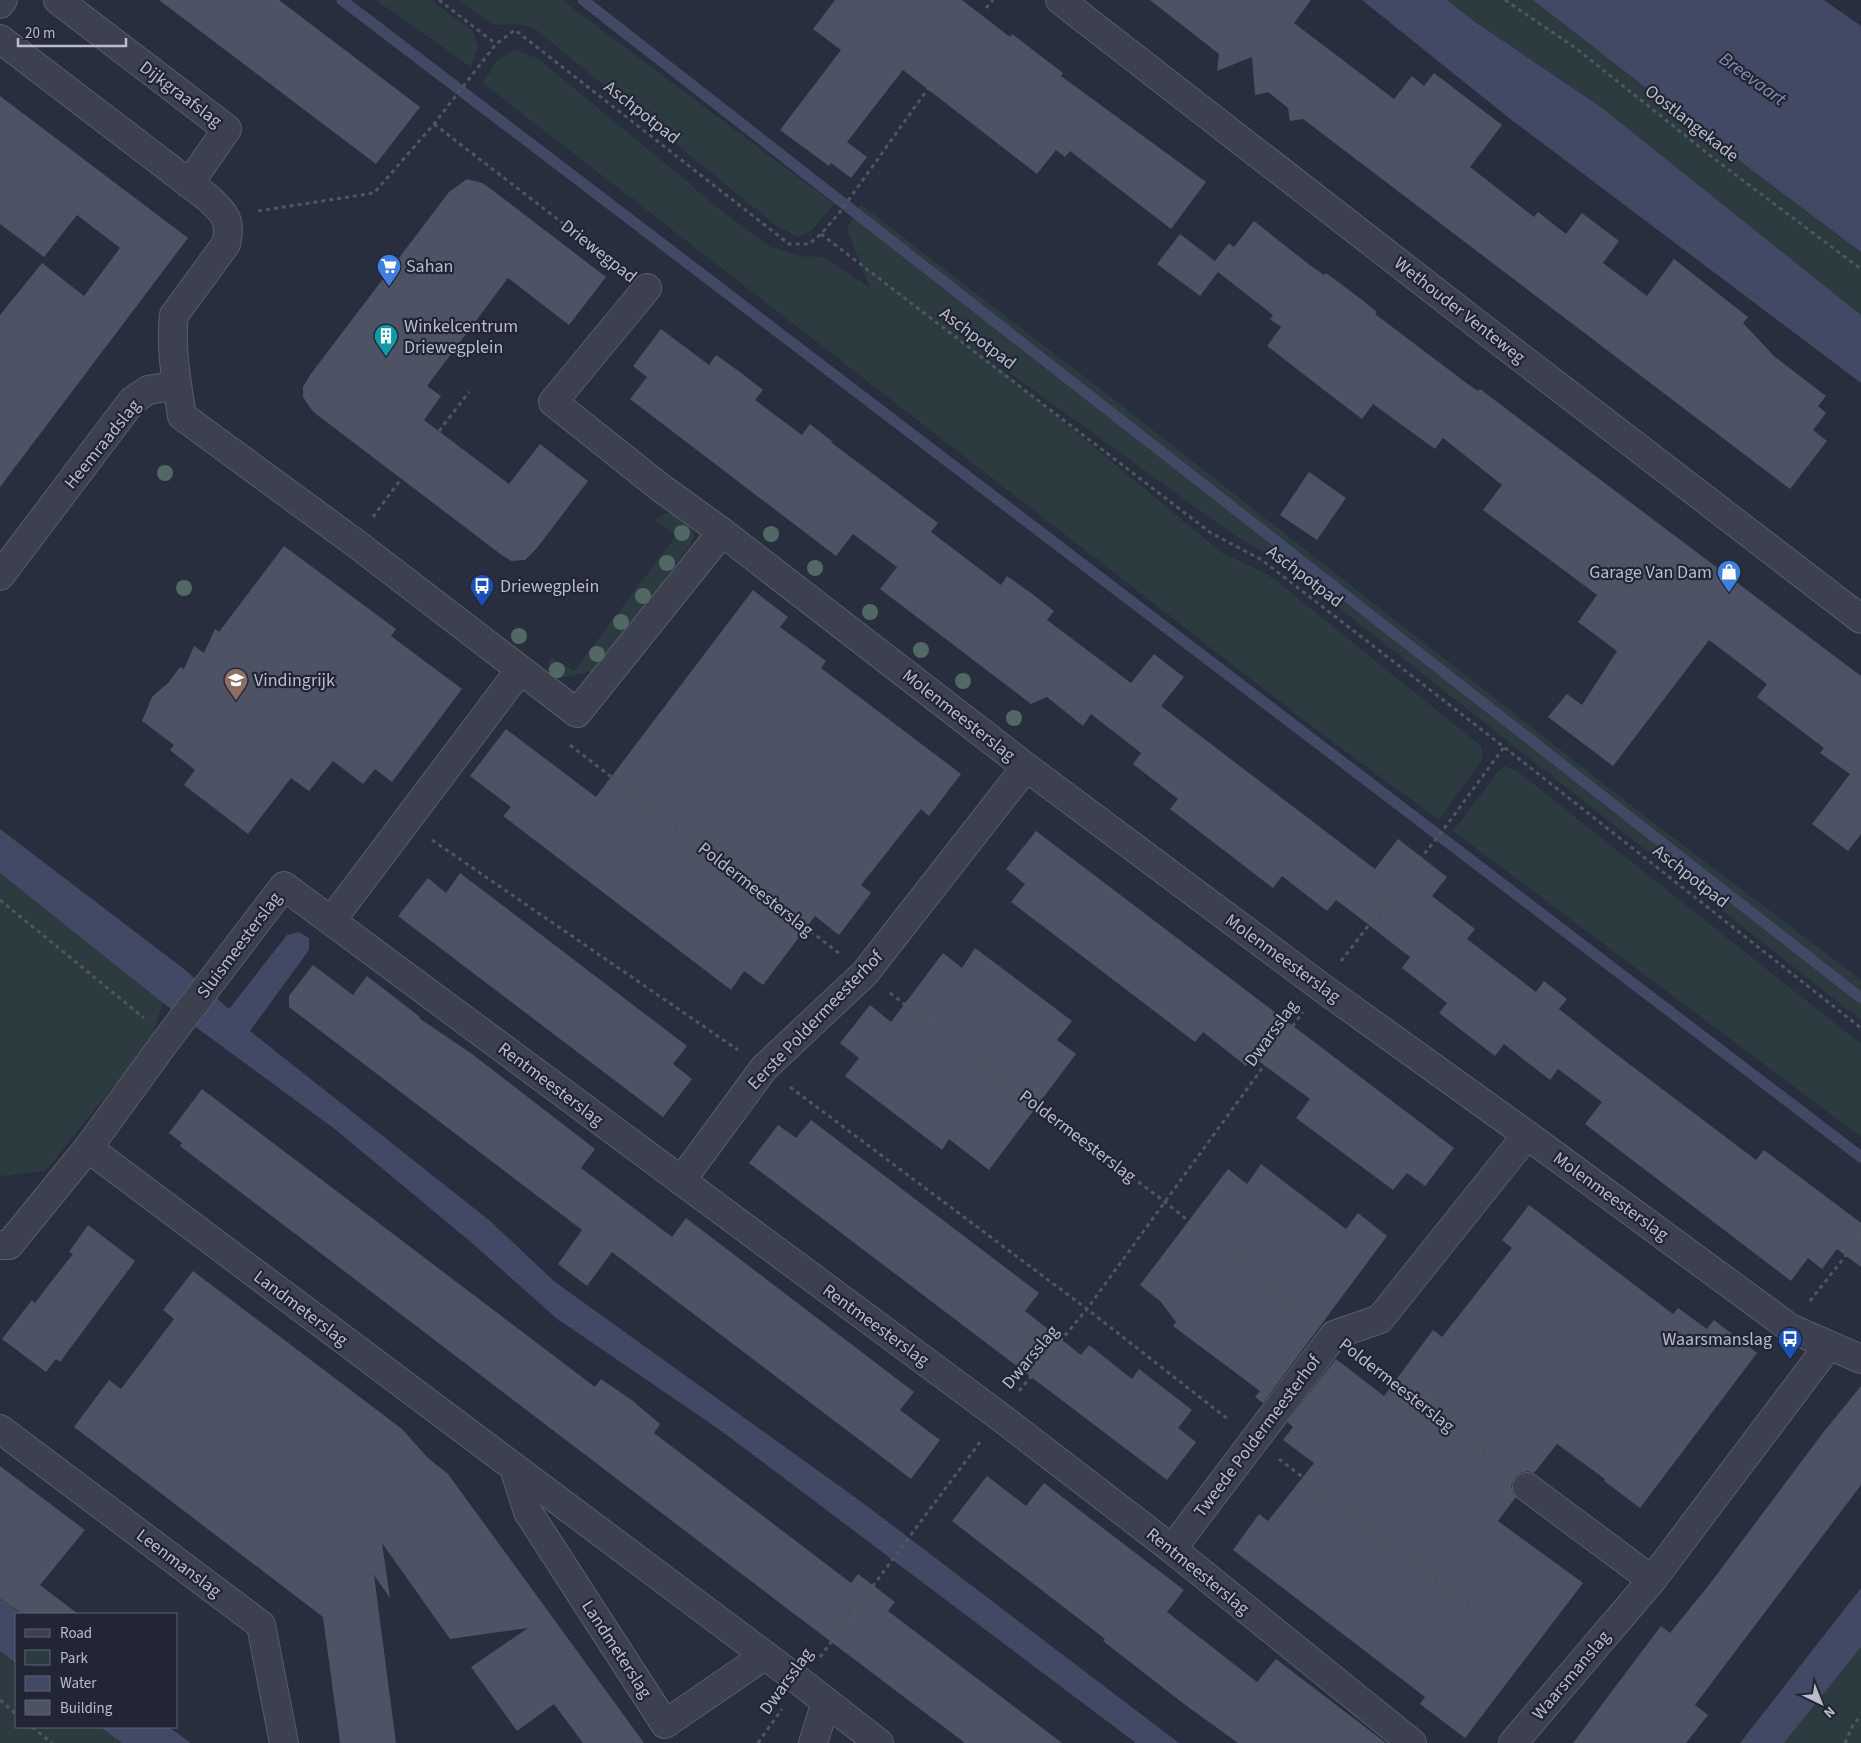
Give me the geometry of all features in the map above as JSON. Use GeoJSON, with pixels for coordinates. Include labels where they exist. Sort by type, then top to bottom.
{"type":"FeatureCollection","features":[{"type":"Feature","properties":{"kind":"street"},"geometry":{"type":"LineString","coordinates":[[0,4],[3,0]]}},
{"type":"Feature","properties":{"kind":"street","name":"Dijkgraafslag"},"geometry":{"type":"LineString","coordinates":[[58,0],[227,129],[189,184]]}},
{"type":"Feature","properties":{"kind":"street","name":"Wethouder Venteweg"},"geometry":{"type":"LineString","coordinates":[[1060,0],[1861,619]]}},
{"type":"Feature","properties":{"kind":"street"},"geometry":{"type":"LineString","coordinates":[[0,39],[207,197],[226,216],[229,231],[226,244],[174,315],[172,329],[182,416],[354,542],[577,713],[722,532]]}},
{"type":"Feature","properties":{"kind":"street","name":"Driewegpad"},"geometry":{"type":"LineString","coordinates":[[553,402],[647,288]]}},
{"type":"Feature","properties":{"kind":"street","name":"Heemraadslag"},"geometry":{"type":"LineString","coordinates":[[0,576],[132,401],[148,390],[177,385]]}},
{"type":"Feature","properties":{"kind":"street","name":"Molenmeesterslag"},"geometry":{"type":"LineString","coordinates":[[553,402],[661,488],[722,532],[1026,767],[1321,987],[1790,1328],[1861,1358]]}},
{"type":"Feature","properties":{"kind":"street"},"geometry":{"type":"LineString","coordinates":[[331,921],[520,670]]}},
{"type":"Feature","properties":{"kind":"street","name":"Eerste Poldermeesterhof"},"geometry":{"type":"LineString","coordinates":[[681,1180],[764,1068],[865,973],[1026,767]]}},
{"type":"Feature","properties":{"kind":"street","name":"Sluismeesterslag"},"geometry":{"type":"LineString","coordinates":[[3,1249],[88,1148],[173,1031],[284,886],[331,921]]}},
{"type":"Feature","properties":{"kind":"street","name":"Rentmeesterslag"},"geometry":{"type":"LineString","coordinates":[[331,921],[999,1416],[1172,1549],[1412,1743]]}},
{"type":"Feature","properties":{"kind":"street"},"geometry":{"type":"LineString","coordinates":[[1334,1336],[1380,1319],[1527,1135]]}},
{"type":"Feature","properties":{"kind":"street","name":"Landmeterslag"},"geometry":{"type":"LineString","coordinates":[[88,1148],[764,1656],[802,1682],[879,1743]]}},
{"type":"Feature","properties":{"kind":"street","name":"Tweede Poldermeesterhof"},"geometry":{"type":"LineString","coordinates":[[1172,1549],[1253,1440],[1334,1336]]}},
{"type":"Feature","properties":{"kind":"street","name":"Waarsmanslag"},"geometry":{"type":"LineString","coordinates":[[1513,1743],[1652,1580],[1830,1345]]}},
{"type":"Feature","properties":{"kind":"street","name":"Leenmanslag"},"geometry":{"type":"LineString","coordinates":[[0,1429],[261,1625],[284,1743]]}},
{"type":"Feature","properties":{"kind":"street","name":"Landmeterslag"},"geometry":{"type":"LineString","coordinates":[[514,1468],[528,1512],[666,1724],[764,1656]]}},
{"type":"Feature","properties":{"kind":"street"},"geometry":{"type":"LineString","coordinates":[[1527,1487],[1652,1580]]}},
{"type":"Feature","properties":{"kind":"street"},"geometry":{"type":"LineString","coordinates":[[813,1743],[826,1702]]}},
{"type":"Feature","properties":{"kind":"path"},"geometry":{"type":"LineString","coordinates":[[226,216],[374,193],[434,124],[496,44],[439,0]]}},
{"type":"Feature","properties":{"kind":"path"},"geometry":{"type":"LineString","coordinates":[[986,8],[993,0]]}},
{"type":"Feature","properties":{"kind":"path","name":"Oostlangekade"},"geometry":{"type":"LineString","coordinates":[[1505,0],[1577,49],[1717,161],[1861,269]]}},
{"type":"Feature","properties":{"kind":"path","name":"Aschpotpad"},"geometry":{"type":"LineString","coordinates":[[496,44],[516,30],[789,244],[810,244],[821,234],[1211,533],[1262,560],[1504,747],[1861,1028]]}},
{"type":"Feature","properties":{"kind":"path"},"geometry":{"type":"LineString","coordinates":[[821,234],[861,184],[952,55]]}},
{"type":"Feature","properties":{"kind":"path","name":"Driewegpad"},"geometry":{"type":"LineString","coordinates":[[434,124],[647,288]]}},
{"type":"Feature","properties":{"kind":"path"},"geometry":{"type":"LineString","coordinates":[[439,431],[469,392]]}},
{"type":"Feature","properties":{"kind":"path"},"geometry":{"type":"LineString","coordinates":[[354,542],[401,479]]}},
{"type":"Feature","properties":{"kind":"path","name":"Poldermeesterslag"},"geometry":{"type":"LineString","coordinates":[[565,741],[1164,1202],[1527,1487]]}},
{"type":"Feature","properties":{"kind":"path"},"geometry":{"type":"LineString","coordinates":[[1321,987],[1446,826],[1504,747]]}},
{"type":"Feature","properties":{"kind":"path"},"geometry":{"type":"LineString","coordinates":[[405,821],[764,1068],[1087,1309],[1253,1440],[1475,1609]]}},
{"type":"Feature","properties":{"kind":"path"},"geometry":{"type":"LineString","coordinates":[[0,900],[173,1031]]}},
{"type":"Feature","properties":{"kind":"path","name":"Dwarsslag"},"geometry":{"type":"LineString","coordinates":[[758,1743],[999,1416],[1087,1309],[1321,987]]}},
{"type":"Feature","properties":{"kind":"path"},"geometry":{"type":"LineString","coordinates":[[1790,1328],[1861,1236]]}},
{"type":"Feature","properties":{"kind":"path"},"geometry":{"type":"LineString","coordinates":[[0,1700],[15,1713]]}},
{"type":"Feature","properties":{"kind":"path"},"geometry":{"type":"LineString","coordinates":[[1845,1743],[1852,1725],[1861,1716]]}},
{"type":"Feature","properties":{"kind":"path"},"geometry":{"type":"LineString","coordinates":[[33,1728],[52,1743]]}},
{"type":"Feature","properties":{"kind":"green space"},"geometry":{"type":"Polygon","coordinates":[[[376,0],[431,0],[473,31],[478,47],[471,67],[376,0]]]}},
{"type":"Feature","properties":{"kind":"green space"},"geometry":{"type":"Polygon","coordinates":[[[459,0],[562,0],[834,204],[811,231],[797,237],[774,224],[534,28],[518,24],[493,25],[459,0]]]}},
{"type":"Feature","properties":{"kind":"green space"},"geometry":{"type":"Polygon","coordinates":[[[1447,0],[1533,0],[1753,171],[1861,252],[1861,315],[1447,0]]]}},
{"type":"Feature","properties":{"kind":"green space"},"geometry":{"type":"Polygon","coordinates":[[[514,50],[536,57],[712,204],[770,247],[801,256],[824,257],[870,288],[847,229],[860,204],[1108,395],[1646,817],[1861,980],[1861,1020],[1286,566],[1233,534],[975,348],[1222,553],[1269,575],[1481,746],[1483,758],[1439,820],[1322,734],[483,83],[495,62],[514,50]]]}},
{"type":"Feature","properties":{"kind":"green space"},"geometry":{"type":"Polygon","coordinates":[[[678,512],[691,523],[694,537],[688,548],[593,671],[556,679],[551,676],[547,670],[551,657],[574,671],[676,536],[655,520],[666,513],[678,512]]]}},
{"type":"Feature","properties":{"kind":"green space"},"geometry":{"type":"Polygon","coordinates":[[[1505,766],[1517,771],[1861,1044],[1861,1137],[1453,831],[1498,772],[1505,766]]]}},
{"type":"Feature","properties":{"kind":"green space"},"geometry":{"type":"Polygon","coordinates":[[[0,873],[163,1003],[149,1043],[45,1171],[0,1176],[0,873]]]}},
{"type":"Feature","properties":{"kind":"green space"},"geometry":{"type":"Polygon","coordinates":[[[1861,1647],[1861,1743],[1784,1743],[1861,1647]]]}},
{"type":"Feature","properties":{"kind":"green space"},"geometry":{"type":"Polygon","coordinates":[[[0,1651],[15,1662],[15,1728],[101,1728],[122,1743],[0,1743],[0,1651]]]}},
{"type":"Feature","properties":{"kind":"water"},"geometry":{"type":"Polygon","coordinates":[[[1362,0],[1447,0],[1478,24],[1602,108],[1861,315],[1861,383],[1509,118],[1362,0]]]}},
{"type":"Feature","properties":{"kind":"water","name":"Breevaart"},"geometry":{"type":"Polygon","coordinates":[[[1533,0],[1824,0],[1861,26],[1861,252],[1753,171],[1533,0]]]}},
{"type":"Feature","properties":{"kind":"water"},"geometry":{"type":"Polygon","coordinates":[[[0,829],[184,969],[229,1009],[287,935],[299,932],[309,938],[309,950],[250,1031],[489,1220],[555,1282],[863,1503],[1179,1743],[1136,1743],[720,1430],[556,1318],[473,1244],[336,1130],[163,1003],[0,873],[0,829]]]}},
{"type":"Feature","properties":{"kind":"water"},"geometry":{"type":"Polygon","coordinates":[[[1861,1588],[1861,1647],[1784,1743],[1740,1743],[1861,1588]]]}},
{"type":"Feature","properties":{"kind":"water"},"geometry":{"type":"Polygon","coordinates":[[[0,1598],[20,1613],[15,1613],[15,1662],[0,1651],[0,1598]]]}},
{"type":"Feature","properties":{"kind":"water"},"geometry":{"type":"Polygon","coordinates":[[[101,1728],[170,1728],[191,1743],[122,1743],[101,1728]]]}},
{"type":"Feature","properties":{"kind":"building"},"geometry":{"type":"Polygon","coordinates":[[[159,0],[279,0],[420,107],[376,164],[159,0]]]}},
{"type":"Feature","properties":{"kind":"building"},"geometry":{"type":"Polygon","coordinates":[[[835,0],[962,0],[1010,37],[1012,34],[1063,73],[1061,76],[1206,182],[1171,229],[1070,151],[1065,157],[1056,150],[1037,174],[903,70],[847,142],[867,157],[851,178],[831,163],[829,166],[780,130],[841,50],[813,29],[835,0]]]}},
{"type":"Feature","properties":{"kind":"building"},"geometry":{"type":"Polygon","coordinates":[[[1150,0],[1311,0],[1294,23],[1394,99],[1412,76],[1424,86],[1434,73],[1502,125],[1470,167],[1534,217],[1538,212],[1566,234],[1582,213],[1619,241],[1603,263],[1647,296],[1674,259],[1748,317],[1743,323],[1775,357],[1826,396],[1818,406],[1826,413],[1813,430],[1827,441],[1790,489],[1303,119],[1290,121],[1288,108],[1268,92],[1255,95],[1252,57],[1217,71],[1219,54],[1150,0]]]}},
{"type":"Feature","properties":{"kind":"building"},"geometry":{"type":"Polygon","coordinates":[[[0,96],[188,238],[0,487],[0,315],[42,263],[84,296],[120,248],[77,215],[44,257],[0,224],[0,96]]]}},
{"type":"Feature","properties":{"kind":"building","name":"Winkelcentrum Driewegplein"},"geometry":{"type":"Polygon","coordinates":[[[467,179],[482,183],[491,189],[606,277],[569,325],[508,278],[427,386],[441,396],[424,420],[509,484],[540,444],[588,481],[537,548],[525,560],[511,561],[499,553],[316,414],[303,397],[303,387],[310,375],[449,192],[467,179]]]}},
{"type":"Feature","properties":{"kind":"building"},"geometry":{"type":"Polygon","coordinates":[[[1254,221],[1311,266],[1324,275],[1326,273],[1361,299],[1377,312],[1375,314],[1469,385],[1478,391],[1480,389],[1861,676],[1861,834],[1848,851],[1812,824],[1850,774],[1820,753],[1824,748],[1757,697],[1767,684],[1709,640],[1613,766],[1548,717],[1567,694],[1582,705],[1617,651],[1578,622],[1597,595],[1483,510],[1502,485],[1443,438],[1435,449],[1373,404],[1362,419],[1267,346],[1281,327],[1270,319],[1273,315],[1218,272],[1200,296],[1157,264],[1180,234],[1215,261],[1229,243],[1234,247],[1254,221]]]}},
{"type":"Feature","properties":{"kind":"building"},"geometry":{"type":"Polygon","coordinates":[[[661,329],[709,365],[716,355],[740,372],[763,390],[755,400],[802,435],[810,424],[832,443],[938,523],[931,532],[1001,585],[1007,576],[1031,593],[1054,611],[1047,620],[1131,683],[1154,654],[1184,677],[1161,706],[1375,869],[1398,839],[1447,877],[1432,896],[1475,929],[1467,939],[1536,992],[1544,981],[1567,999],[1559,1009],[1612,1051],[1756,1160],[1764,1150],[1861,1223],[1861,1267],[1837,1249],[1822,1269],[1808,1258],[1791,1281],[1585,1124],[1602,1102],[1558,1069],[1550,1080],[1504,1044],[1495,1056],[1439,1013],[1447,1003],[1402,968],[1410,957],[1356,915],[1336,900],[1327,911],[1282,876],[1273,888],[1170,809],[1178,799],[1133,764],[1141,753],[1091,714],[1083,726],[1047,697],[1031,704],[880,589],[897,567],[853,534],[836,556],[630,399],[647,377],[633,366],[661,329]]]}},
{"type":"Feature","properties":{"kind":"building"},"geometry":{"type":"Polygon","coordinates":[[[1309,472],[1346,498],[1317,540],[1280,515],[1309,472]]]}},
{"type":"Feature","properties":{"kind":"building"},"geometry":{"type":"Polygon","coordinates":[[[284,546],[396,629],[391,636],[462,689],[392,782],[375,769],[363,784],[333,761],[309,791],[291,778],[248,834],[184,785],[195,770],[170,750],[174,745],[142,721],[152,697],[169,682],[180,667],[184,669],[194,646],[204,653],[215,629],[219,632],[284,546]]]}},
{"type":"Feature","properties":{"kind":"building"},"geometry":{"type":"Polygon","coordinates":[[[753,590],[788,617],[780,627],[826,661],[821,668],[961,774],[929,816],[921,809],[861,885],[871,893],[839,935],[815,916],[763,985],[744,971],[731,990],[503,816],[511,807],[470,776],[506,729],[596,797],[753,590]]]}},
{"type":"Feature","properties":{"kind":"building"},"geometry":{"type":"Polygon","coordinates":[[[1036,831],[1454,1148],[1425,1186],[1407,1173],[1393,1190],[1296,1118],[1310,1099],[1253,1057],[1246,1066],[1203,1032],[1195,1042],[1011,902],[1025,884],[1006,869],[1036,831]]]}},
{"type":"Feature","properties":{"kind":"building"},"geometry":{"type":"Polygon","coordinates":[[[460,873],[687,1046],[673,1064],[692,1079],[663,1117],[398,916],[428,878],[446,893],[460,873]]]}},
{"type":"Feature","properties":{"kind":"building"},"geometry":{"type":"Polygon","coordinates":[[[975,948],[1072,1021],[1057,1040],[1076,1054],[989,1170],[949,1139],[942,1150],[845,1076],[859,1058],[840,1043],[870,1005],[891,1022],[943,953],[962,968],[975,948]]]}},
{"type":"Feature","properties":{"kind":"building"},"geometry":{"type":"Polygon","coordinates":[[[313,965],[353,995],[367,976],[419,1018],[472,1054],[595,1149],[581,1168],[672,1237],[686,1218],[914,1392],[900,1410],[940,1440],[911,1479],[612,1252],[587,1286],[558,1264],[582,1230],[289,1007],[289,996],[313,965]]]}},
{"type":"Feature","properties":{"kind":"building"},"geometry":{"type":"Polygon","coordinates":[[[202,1089],[595,1387],[601,1379],[633,1401],[660,1424],[654,1433],[851,1583],[858,1574],[895,1602],[888,1611],[1062,1743],[965,1743],[789,1610],[180,1146],[182,1143],[169,1133],[202,1089]]]}},
{"type":"Feature","properties":{"kind":"building"},"geometry":{"type":"Polygon","coordinates":[[[811,1120],[1039,1293],[1025,1311],[1081,1355],[1089,1345],[1132,1379],[1139,1369],[1192,1410],[1178,1428],[1196,1442],[1167,1480],[749,1163],[778,1125],[796,1138],[811,1120]]]}},
{"type":"Feature","properties":{"kind":"building"},"geometry":{"type":"Polygon","coordinates":[[[1261,1164],[1346,1229],[1358,1213],[1387,1236],[1263,1403],[1255,1397],[1260,1391],[1173,1326],[1176,1322],[1161,1302],[1140,1285],[1228,1169],[1247,1184],[1261,1164]]]}},
{"type":"Feature","properties":{"kind":"building"},"geometry":{"type":"Polygon","coordinates":[[[1529,1205],[1673,1314],[1678,1308],[1707,1329],[1714,1320],[1757,1353],[1640,1508],[1604,1481],[1605,1479],[1557,1444],[1534,1473],[1528,1471],[1515,1477],[1511,1486],[1516,1497],[1498,1521],[1583,1583],[1465,1738],[1420,1704],[1425,1697],[1233,1550],[1259,1514],[1268,1521],[1314,1463],[1283,1440],[1293,1427],[1287,1422],[1336,1359],[1384,1396],[1433,1330],[1442,1337],[1512,1248],[1502,1240],[1529,1205]]]}},
{"type":"Feature","properties":{"kind":"building"},"geometry":{"type":"Polygon","coordinates":[[[88,1225],[135,1261],[60,1362],[56,1359],[46,1372],[2,1339],[32,1300],[35,1303],[73,1254],[69,1252],[88,1225]]]}},
{"type":"Feature","properties":{"kind":"building"},"geometry":{"type":"Polygon","coordinates":[[[193,1271],[402,1429],[428,1458],[448,1474],[644,1743],[583,1743],[554,1704],[517,1731],[471,1667],[528,1628],[450,1639],[382,1543],[390,1598],[374,1575],[396,1743],[340,1743],[323,1617],[74,1427],[109,1380],[121,1389],[174,1319],[163,1310],[193,1271]]]}},
{"type":"Feature","properties":{"kind":"building"},"geometry":{"type":"Polygon","coordinates":[[[1861,1386],[1861,1485],[1695,1705],[1708,1715],[1686,1743],[1573,1743],[1661,1626],[1670,1633],[1712,1581],[1822,1434],[1861,1386]]]}},
{"type":"Feature","properties":{"kind":"building"},"geometry":{"type":"Polygon","coordinates":[[[0,1466],[85,1530],[40,1585],[77,1613],[21,1613],[0,1598],[0,1466]]]}},
{"type":"Feature","properties":{"kind":"building"},"geometry":{"type":"Polygon","coordinates":[[[987,1476],[1026,1506],[1044,1483],[1184,1590],[1167,1612],[1257,1682],[1276,1659],[1386,1743],[1238,1743],[1184,1704],[1103,1641],[1105,1639],[952,1521],[987,1476]]]}},
{"type":"Feature","properties":{"kind":"waterway"},"geometry":{"type":"LineString","coordinates":[[342,0],[1861,1157]]}},
{"type":"Feature","properties":{"kind":"waterway"},"geometry":{"type":"LineString","coordinates":[[583,0],[1861,998]]}},
{"type":"Feature","properties":{"kind":"place","name":"Sahan"},"geometry":{"type":"Point","coordinates":[389,287]}},
{"type":"Feature","properties":{"kind":"place","name":"Winkelcentrum Driewegplein"},"geometry":{"type":"Point","coordinates":[386,357]}},
{"type":"Feature","properties":{"kind":"place","name":"Garage Van Dam"},"geometry":{"type":"Point","coordinates":[1729,593]}},
{"type":"Feature","properties":{"kind":"place","name":"Driewegplein"},"geometry":{"type":"Point","coordinates":[482,607]}},
{"type":"Feature","properties":{"kind":"place","name":"Vindingrijk"},"geometry":{"type":"Point","coordinates":[236,701]}},
{"type":"Feature","properties":{"kind":"place","name":"Waarsmanslag"},"geometry":{"type":"Point","coordinates":[1790,1360]}}]}
